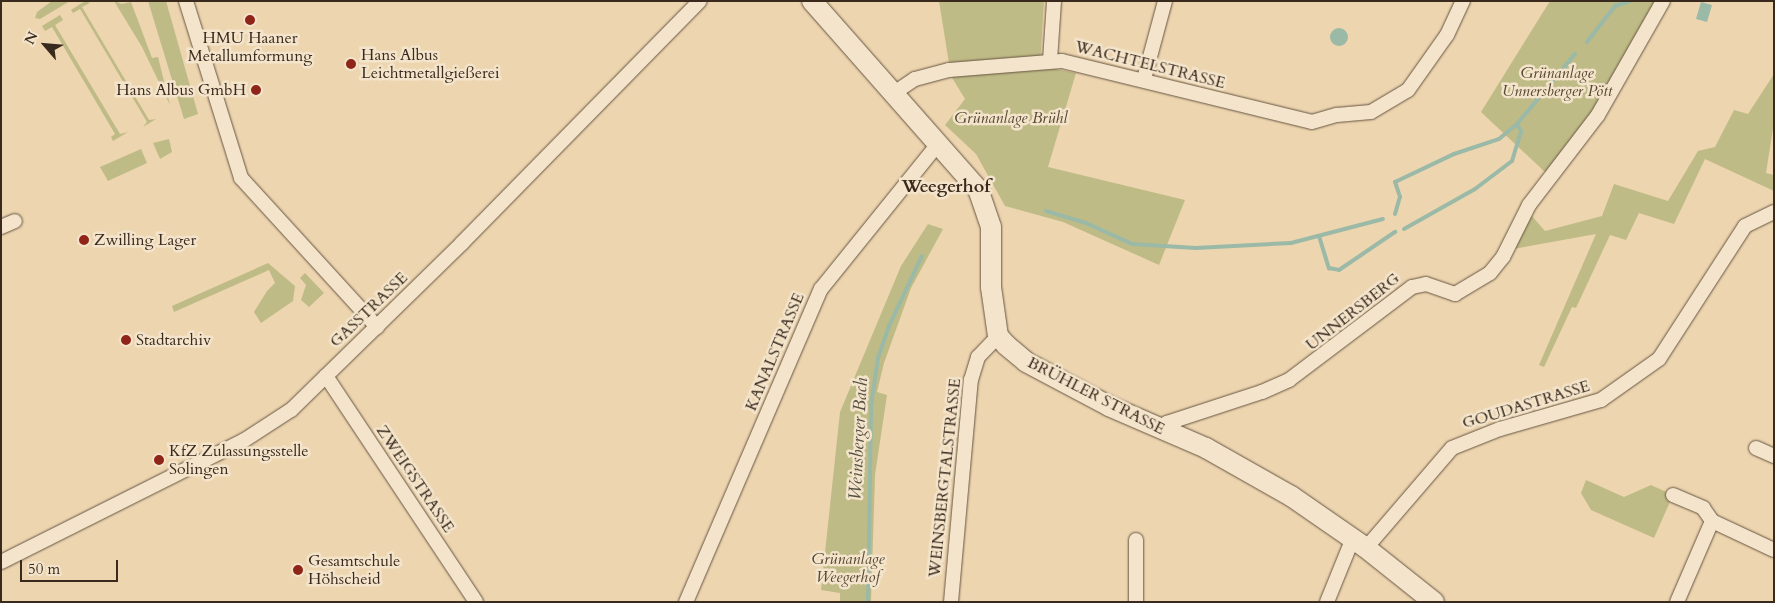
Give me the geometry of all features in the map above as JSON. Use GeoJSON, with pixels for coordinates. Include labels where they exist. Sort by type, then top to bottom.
{"type":"FeatureCollection","features":[{"type":"Feature","properties":{"kind":"main road"},"geometry":{"type":"LineString","coordinates":[[812,1],[978,189],[985,203],[991,227],[991,287],[998,336]]}},
{"type":"Feature","properties":{"kind":"main road","name":"BRÜHLER STRASSE"},"geometry":{"type":"LineString","coordinates":[[998,336],[1026,362],[1158,429],[1206,448],[1305,504],[1360,543],[1434,602]]}},
{"type":"Feature","properties":{"kind":"street"},"geometry":{"type":"LineString","coordinates":[[186,1],[241,178],[377,327]]}},
{"type":"Feature","properties":{"kind":"street","name":"GASSTRASSE"},"geometry":{"type":"LineString","coordinates":[[1,562],[267,427],[291,410],[377,327],[700,1]]}},
{"type":"Feature","properties":{"kind":"street"},"geometry":{"type":"LineString","coordinates":[[1050,60],[1054,1]]}},
{"type":"Feature","properties":{"kind":"street"},"geometry":{"type":"LineString","coordinates":[[1144,79],[1165,1]]}},
{"type":"Feature","properties":{"kind":"street","name":"WACHTELSTRASSE"},"geometry":{"type":"LineString","coordinates":[[894,93],[915,79],[949,70],[1050,60],[1075,63],[1144,79],[1312,122],[1337,115],[1371,112],[1408,90],[1446,35],[1463,1]]}},
{"type":"Feature","properties":{"kind":"street","name":"UNNERSBERG"},"geometry":{"type":"LineString","coordinates":[[1158,429],[1289,380],[1412,287],[1426,284],[1455,294],[1490,274],[1529,205],[1598,115],[1663,1]]}},
{"type":"Feature","properties":{"kind":"street","name":"KANALSTRASSE"},"geometry":{"type":"LineString","coordinates":[[686,602],[821,289],[939,143]]}},
{"type":"Feature","properties":{"kind":"street","name":"GOUDASTRASSE"},"geometry":{"type":"LineString","coordinates":[[1327,602],[1360,543],[1452,448],[1500,429],[1601,400],[1659,359],[1745,226],[1774,212]]}},
{"type":"Feature","properties":{"kind":"street"},"geometry":{"type":"LineString","coordinates":[[1,227],[15,221]]}},
{"type":"Feature","properties":{"kind":"street","name":"WEINSBERGTALSTRASSE"},"geometry":{"type":"LineString","coordinates":[[951,602],[971,380],[978,357],[998,336]]}},
{"type":"Feature","properties":{"kind":"street","name":"ZWEIGSTRASSE"},"geometry":{"type":"LineString","coordinates":[[326,376],[476,602]]}},
{"type":"Feature","properties":{"kind":"street"},"geometry":{"type":"LineString","coordinates":[[1756,448],[1774,456]]}},
{"type":"Feature","properties":{"kind":"street"},"geometry":{"type":"LineString","coordinates":[[1673,495],[1703,508],[1712,522],[1774,550]]}},
{"type":"Feature","properties":{"kind":"street"},"geometry":{"type":"LineString","coordinates":[[1677,602],[1712,522]]}},
{"type":"Feature","properties":{"kind":"street"},"geometry":{"type":"LineString","coordinates":[[1136,540],[1136,602]]}},
{"type":"Feature","properties":{"kind":"green space"},"geometry":{"type":"Polygon","coordinates":[[[52,1],[70,1],[40,19],[35,18],[37,12],[52,1]]]}},
{"type":"Feature","properties":{"kind":"green space"},"geometry":{"type":"Polygon","coordinates":[[[85,1],[90,3],[82,7],[149,120],[156,119],[143,127],[147,122],[80,9],[73,13],[71,10],[85,1]]]}},
{"type":"Feature","properties":{"kind":"green space"},"geometry":{"type":"Polygon","coordinates":[[[114,1],[122,4],[131,2],[152,58],[158,57],[170,105],[142,47],[114,1]]]}},
{"type":"Feature","properties":{"kind":"green space"},"geometry":{"type":"Polygon","coordinates":[[[148,1],[166,1],[198,114],[184,119],[148,1]]]}},
{"type":"Feature","properties":{"kind":"green space","name":"Grünanlage Brühl"},"geometry":{"type":"Polygon","coordinates":[[[939,1],[1044,1],[1040,66],[1076,73],[1048,167],[1185,200],[1159,265],[1063,222],[1005,206],[976,154],[945,125],[965,99],[951,76],[939,1]]]}},
{"type":"Feature","properties":{"kind":"green space","name":"Grünanlage Unnersberger Pött"},"geometry":{"type":"Polygon","coordinates":[[[1550,1],[1657,1],[1594,112],[1545,172],[1481,112],[1550,1]]]}},
{"type":"Feature","properties":{"kind":"green space"},"geometry":{"type":"Polygon","coordinates":[[[60,15],[63,20],[55,25],[120,134],[128,132],[113,141],[111,137],[115,134],[52,27],[45,31],[42,26],[60,15]]]}},
{"type":"Feature","properties":{"kind":"green space"},"geometry":{"type":"Polygon","coordinates":[[[1774,74],[1774,122],[1766,173],[1774,175],[1774,191],[1705,159],[1674,224],[1639,213],[1626,240],[1610,235],[1576,308],[1572,307],[1544,367],[1539,365],[1596,234],[1513,249],[1531,215],[1545,231],[1602,216],[1614,184],[1668,201],[1698,151],[1715,147],[1734,110],[1748,114],[1774,74]]]}},
{"type":"Feature","properties":{"kind":"green space"},"geometry":{"type":"Polygon","coordinates":[[[169,139],[172,152],[160,159],[153,143],[169,139]]]}},
{"type":"Feature","properties":{"kind":"green space"},"geometry":{"type":"Polygon","coordinates":[[[141,149],[147,163],[108,181],[100,167],[141,149]]]}},
{"type":"Feature","properties":{"kind":"green space","name":"Grünanlage Weegerhof"},"geometry":{"type":"Polygon","coordinates":[[[928,224],[943,229],[911,288],[884,363],[877,392],[887,395],[875,475],[871,602],[840,602],[840,593],[821,590],[840,412],[901,266],[928,224]]]}},
{"type":"Feature","properties":{"kind":"green space"},"geometry":{"type":"Polygon","coordinates":[[[268,263],[295,286],[293,301],[261,323],[254,312],[267,291],[275,283],[269,270],[174,312],[172,306],[268,263]]]}},
{"type":"Feature","properties":{"kind":"green space"},"geometry":{"type":"Polygon","coordinates":[[[305,273],[324,293],[309,307],[301,300],[306,285],[300,278],[305,273]]]}},
{"type":"Feature","properties":{"kind":"green space"},"geometry":{"type":"Polygon","coordinates":[[[1586,480],[1624,497],[1651,485],[1673,495],[1654,538],[1591,510],[1581,493],[1586,480]]]}},
{"type":"Feature","properties":{"kind":"shaded area"},"geometry":{"type":"Polygon","coordinates":[[[1701,2],[1712,5],[1707,22],[1696,19],[1701,2]]]}},
{"type":"Feature","properties":{"kind":"shaded area"},"geometry":{"type":"Polygon","coordinates":[[[1339,28],[1345,31],[1348,37],[1345,43],[1339,46],[1333,43],[1330,37],[1333,31],[1339,28]]]}},
{"type":"Feature","properties":{"kind":"waterway"},"geometry":{"type":"LineString","coordinates":[[1587,42],[1615,6],[1630,1]]}},
{"type":"Feature","properties":{"kind":"waterway"},"geometry":{"type":"LineString","coordinates":[[1395,214],[1400,197],[1395,182],[1454,154],[1499,139],[1517,124],[1575,54]]}},
{"type":"Feature","properties":{"kind":"waterway"},"geometry":{"type":"LineString","coordinates":[[1404,229],[1475,189],[1512,161],[1521,131],[1517,124]]}},
{"type":"Feature","properties":{"kind":"waterway"},"geometry":{"type":"LineString","coordinates":[[1046,211],[1086,223],[1132,244],[1196,248],[1291,243],[1383,219]]}},
{"type":"Feature","properties":{"kind":"waterway"},"geometry":{"type":"LineString","coordinates":[[1319,236],[1329,268],[1339,270],[1395,232]]}},
{"type":"Feature","properties":{"kind":"waterway","name":"Weinsberger Bach"},"geometry":{"type":"LineString","coordinates":[[868,602],[871,406],[878,358],[889,326],[922,256]]}},
{"type":"Feature","properties":{"kind":"place","name":"HMU Haaner Metallumformung"},"geometry":{"type":"Point","coordinates":[250,20]}},
{"type":"Feature","properties":{"kind":"place","name":"Hans Albus Leichtmetallgießerei"},"geometry":{"type":"Point","coordinates":[351,64]}},
{"type":"Feature","properties":{"kind":"place","name":"Hans Albus GmbH"},"geometry":{"type":"Point","coordinates":[256,90]}},
{"type":"Feature","properties":{"kind":"place","name":"Zwilling Lager"},"geometry":{"type":"Point","coordinates":[84,240]}},
{"type":"Feature","properties":{"kind":"place","name":"Stadtarchiv"},"geometry":{"type":"Point","coordinates":[126,340]}},
{"type":"Feature","properties":{"kind":"place","name":"KfZ Zulassungsstelle Solingen"},"geometry":{"type":"Point","coordinates":[159,460]}},
{"type":"Feature","properties":{"kind":"place","name":"Gesamtschule Höhscheid"},"geometry":{"type":"Point","coordinates":[298,570]}},
{"type":"Feature","properties":{"kind":"district","name":"Weegerhof"},"geometry":{"type":"Point","coordinates":[946,187]}}]}
